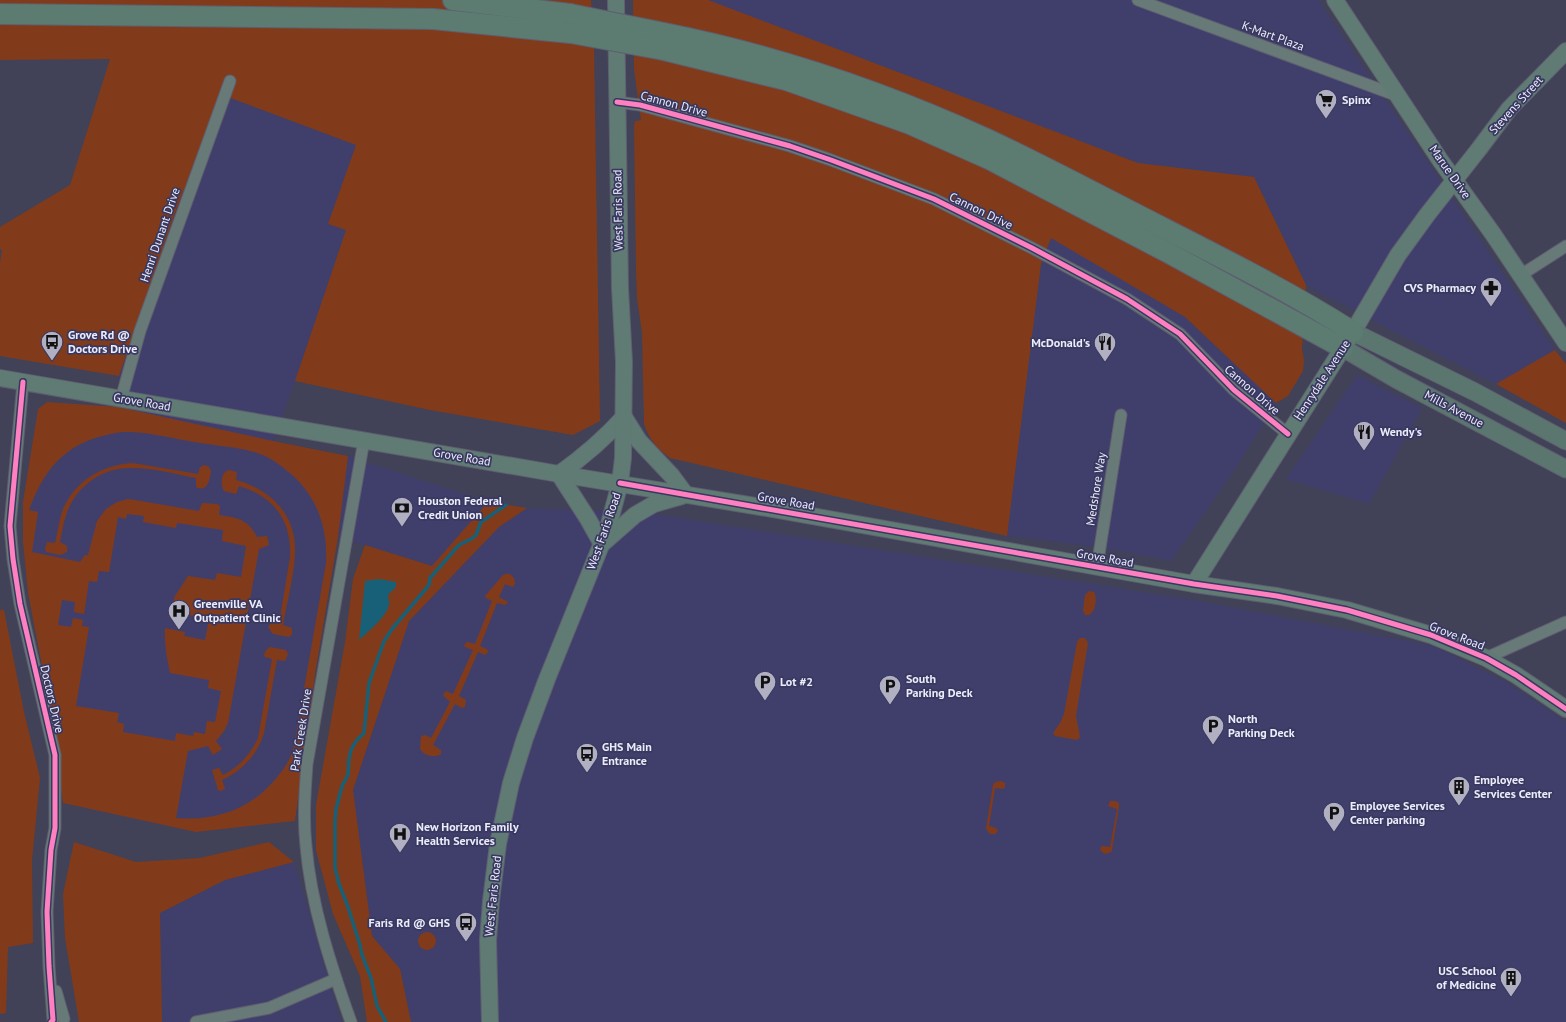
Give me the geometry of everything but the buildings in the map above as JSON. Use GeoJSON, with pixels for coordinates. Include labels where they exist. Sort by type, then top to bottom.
{"type":"FeatureCollection","features":[{"type":"Feature","properties":{"kind":"highway"},"geometry":{"type":"LineString","coordinates":[[453,0],[664,41],[720,45],[780,61],[882,95],[960,127],[1026,158],[1224,259],[1286,292],[1353,332]]}},
{"type":"Feature","properties":{"kind":"highway"},"geometry":{"type":"LineString","coordinates":[[0,14],[433,19],[571,24]]}},
{"type":"Feature","properties":{"kind":"highway"},"geometry":{"type":"LineString","coordinates":[[664,41],[847,100],[918,128],[989,159],[1343,348]]}},
{"type":"Feature","properties":{"kind":"main road","name":"West Faris Road"},"geometry":{"type":"LineString","coordinates":[[490,1022],[488,940],[491,901],[498,844],[511,783],[546,679],[602,544],[620,483],[623,458],[624,362],[620,280],[616,0]]}},
{"type":"Feature","properties":{"kind":"main road","name":"Marue Drive"},"geometry":{"type":"LineString","coordinates":[[1335,0],[1398,96],[1566,343]]}},
{"type":"Feature","properties":{"kind":"main road","name":"Stevens Street"},"geometry":{"type":"LineString","coordinates":[[1454,179],[1509,110],[1566,51]]}},
{"type":"Feature","properties":{"kind":"main road","name":"Henrydale Avenue"},"geometry":{"type":"LineString","coordinates":[[1194,584],[1353,332],[1398,255],[1454,179]]}},
{"type":"Feature","properties":{"kind":"main road","name":"Mills Avenue"},"geometry":{"type":"LineString","coordinates":[[1353,332],[1475,392],[1566,441]]}},
{"type":"Feature","properties":{"kind":"main road","name":"Mills Avenue"},"geometry":{"type":"LineString","coordinates":[[1343,348],[1396,379],[1566,469]]}},
{"type":"Feature","properties":{"kind":"main road","name":"Grove Road"},"geometry":{"type":"LineString","coordinates":[[0,378],[559,474],[620,483],[1194,584],[1277,596],[1347,610],[1431,636],[1486,658],[1516,675],[1566,709]]}},
{"type":"Feature","properties":{"kind":"main road"},"geometry":{"type":"LineString","coordinates":[[624,417],[639,441],[672,476],[686,495],[654,504],[635,515],[602,544],[559,474],[578,461],[605,438],[624,417]]}},
{"type":"Feature","properties":{"kind":"street","name":"K-Mart Plaza"},"geometry":{"type":"LineString","coordinates":[[1138,0],[1398,96]]}},
{"type":"Feature","properties":{"kind":"street","name":"Henri Dunant Drive"},"geometry":{"type":"LineString","coordinates":[[121,398],[140,331],[209,134],[230,81]]}},
{"type":"Feature","properties":{"kind":"street","name":"Cannon Drive"},"geometry":{"type":"LineString","coordinates":[[617,102],[640,105],[797,148],[934,199],[991,227],[1127,299],[1160,320],[1180,334],[1234,390],[1288,434]]}},
{"type":"Feature","properties":{"kind":"street"},"geometry":{"type":"LineString","coordinates":[[1521,275],[1566,246]]}},
{"type":"Feature","properties":{"kind":"street","name":"Doctors Drive"},"geometry":{"type":"LineString","coordinates":[[23,382],[10,526],[13,559],[22,611],[55,755],[55,828],[51,850],[47,912],[49,966],[59,1021]]}},
{"type":"Feature","properties":{"kind":"street","name":"Medshore Way"},"geometry":{"type":"LineString","coordinates":[[1097,567],[1121,415]]}},
{"type":"Feature","properties":{"kind":"street","name":"Park Creek Drive"},"geometry":{"type":"LineString","coordinates":[[351,1022],[323,936],[311,882],[306,847],[305,803],[307,764],[364,440]]}},
{"type":"Feature","properties":{"kind":"street"},"geometry":{"type":"LineString","coordinates":[[1486,658],[1566,622]]}},
{"type":"Feature","properties":{"kind":"street"},"geometry":{"type":"LineString","coordinates":[[196,1022],[269,1008],[336,979]]}},
{"type":"Feature","properties":{"kind":"shaded area"},"geometry":{"type":"Polygon","coordinates":[[[0,0],[591,0],[594,47],[600,421],[573,435],[430,410],[295,381],[346,230],[328,224],[356,145],[220,94],[175,213],[119,376],[0,356],[0,263],[2,250],[0,249],[0,227],[70,185],[110,59],[0,60],[0,0]]]}},
{"type":"Feature","properties":{"kind":"shaded area"},"geometry":{"type":"Polygon","coordinates":[[[633,0],[708,0],[1138,163],[1254,177],[1306,285],[1302,349],[1304,361],[1303,371],[1288,396],[1276,403],[1185,317],[1051,238],[1041,264],[1007,536],[670,458],[654,443],[644,424],[642,333],[637,298],[636,270],[634,126],[635,121],[641,120],[634,69],[633,0]]]}},
{"type":"Feature","properties":{"kind":"shaded area"},"geometry":{"type":"Polygon","coordinates":[[[708,0],[1318,0],[1555,350],[1496,384],[1306,285],[1254,177],[1138,163],[708,0]]]}},
{"type":"Feature","properties":{"kind":"shaded area","name":"Greenville VA Outpatient Clinic"},"geometry":{"type":"Polygon","coordinates":[[[219,94],[356,145],[328,224],[346,230],[273,441],[348,456],[488,502],[433,566],[338,537],[316,668],[295,821],[196,832],[63,803],[53,723],[28,593],[23,542],[23,502],[38,409],[47,402],[118,407],[119,376],[175,213],[219,94]]]}},
{"type":"Feature","properties":{"kind":"shaded area"},"geometry":{"type":"Polygon","coordinates":[[[1051,237],[1185,317],[1276,403],[1236,468],[1171,561],[1105,548],[1007,536],[1041,264],[1051,237]]]}},
{"type":"Feature","properties":{"kind":"shaded area"},"geometry":{"type":"Polygon","coordinates":[[[1555,350],[1566,364],[1566,423],[1496,384],[1555,350]]]}},
{"type":"Feature","properties":{"kind":"shaded area"},"geometry":{"type":"Polygon","coordinates":[[[1357,375],[1422,408],[1369,504],[1286,479],[1357,375]]]}},
{"type":"Feature","properties":{"kind":"shaded area"},"geometry":{"type":"Polygon","coordinates":[[[47,402],[118,407],[348,456],[338,537],[316,668],[295,821],[196,832],[63,803],[53,723],[28,593],[23,542],[23,502],[38,409],[47,402]],[[122,432],[104,435],[75,447],[52,467],[36,493],[29,510],[38,512],[32,552],[80,562],[85,555],[88,555],[97,521],[106,509],[117,502],[128,499],[199,511],[202,503],[217,504],[220,506],[219,515],[242,520],[250,526],[257,537],[267,536],[269,545],[259,549],[228,723],[216,741],[222,749],[213,755],[208,746],[188,751],[176,818],[193,819],[224,814],[252,800],[264,791],[276,779],[289,761],[292,753],[326,563],[325,536],[322,523],[318,511],[305,489],[283,468],[263,455],[238,448],[158,435],[122,432]],[[127,514],[126,519],[118,517],[109,572],[99,571],[97,582],[89,581],[84,614],[74,612],[75,602],[62,600],[58,625],[71,627],[73,618],[83,620],[82,626],[89,627],[76,706],[119,713],[117,722],[124,724],[123,732],[175,741],[176,733],[193,736],[194,732],[205,734],[207,721],[215,722],[221,691],[208,688],[209,680],[170,673],[165,645],[165,628],[185,632],[184,636],[205,640],[209,619],[188,615],[187,620],[168,617],[175,596],[188,576],[215,580],[217,573],[241,577],[246,546],[222,541],[223,530],[177,523],[176,528],[143,522],[144,516],[127,514]]]}},
{"type":"Feature","properties":{"kind":"shaded area"},"geometry":{"type":"Polygon","coordinates":[[[133,463],[198,474],[200,467],[205,465],[209,467],[211,471],[210,478],[205,487],[200,488],[196,487],[196,478],[148,469],[121,469],[100,475],[83,488],[70,505],[65,518],[60,542],[67,546],[67,552],[60,555],[46,552],[45,549],[47,542],[55,543],[63,509],[75,490],[91,476],[101,471],[122,464],[133,463]]]}},
{"type":"Feature","properties":{"kind":"shaded area"},"geometry":{"type":"Polygon","coordinates":[[[229,470],[237,472],[236,480],[248,484],[269,496],[278,504],[290,524],[294,536],[295,558],[283,625],[292,628],[292,634],[289,637],[273,634],[268,627],[271,623],[279,624],[290,557],[288,532],[284,521],[278,512],[271,503],[262,496],[239,486],[236,494],[224,491],[222,479],[224,473],[229,470]]]}},
{"type":"Feature","properties":{"kind":"shaded area"},"geometry":{"type":"Polygon","coordinates":[[[488,502],[527,508],[499,527],[409,621],[353,790],[372,936],[400,969],[411,1022],[367,1022],[360,976],[333,914],[316,850],[316,805],[345,642],[353,579],[365,545],[432,566],[488,502]]]}},
{"type":"Feature","properties":{"kind":"shaded area"},"geometry":{"type":"Polygon","coordinates":[[[527,508],[649,513],[1199,601],[1434,646],[1509,684],[1566,722],[1566,1022],[411,1022],[400,969],[372,936],[353,790],[409,621],[499,527],[527,508]]]}},
{"type":"Feature","properties":{"kind":"shaded area"},"geometry":{"type":"Polygon","coordinates":[[[510,574],[514,578],[515,584],[513,587],[505,584],[499,597],[508,602],[505,605],[497,603],[480,646],[487,649],[488,652],[485,655],[478,652],[459,696],[466,700],[465,707],[462,708],[455,704],[433,745],[441,750],[441,754],[429,756],[420,749],[421,736],[425,735],[431,738],[450,702],[443,695],[446,691],[453,694],[473,650],[465,647],[464,645],[467,642],[475,644],[492,601],[485,596],[503,575],[510,574]]]}},
{"type":"Feature","properties":{"kind":"shaded area"},"geometry":{"type":"Polygon","coordinates":[[[1089,591],[1094,592],[1096,603],[1091,613],[1085,615],[1083,611],[1085,595],[1089,591]]]}},
{"type":"Feature","properties":{"kind":"shaded area"},"geometry":{"type":"Polygon","coordinates":[[[0,610],[4,610],[24,712],[40,778],[32,860],[33,943],[8,947],[6,1013],[0,1014],[0,610]]]}},
{"type":"Feature","properties":{"kind":"shaded area"},"geometry":{"type":"Polygon","coordinates":[[[1080,638],[1085,638],[1088,643],[1076,716],[1080,737],[1077,740],[1055,736],[1053,733],[1064,714],[1077,642],[1080,638]]]}},
{"type":"Feature","properties":{"kind":"shaded area"},"geometry":{"type":"Polygon","coordinates":[[[270,647],[286,650],[288,654],[285,661],[277,660],[264,733],[253,755],[243,767],[222,780],[225,788],[220,791],[218,790],[212,770],[219,768],[223,775],[234,768],[248,755],[258,738],[272,659],[265,657],[264,655],[266,650],[270,647]]]}},
{"type":"Feature","properties":{"kind":"shaded area"},"geometry":{"type":"Polygon","coordinates":[[[1001,781],[1005,783],[1005,787],[1003,789],[995,788],[989,826],[996,828],[998,831],[995,834],[990,834],[986,829],[993,785],[995,782],[1001,781]]]}},
{"type":"Feature","properties":{"kind":"shaded area"},"geometry":{"type":"Polygon","coordinates":[[[1110,801],[1119,803],[1119,806],[1112,850],[1111,852],[1105,854],[1100,848],[1102,846],[1110,847],[1117,809],[1108,806],[1110,801]]]}},
{"type":"Feature","properties":{"kind":"shaded area"},"geometry":{"type":"Polygon","coordinates":[[[74,842],[136,862],[200,858],[269,842],[294,862],[225,880],[160,913],[162,1022],[79,1022],[65,938],[63,894],[74,842]]]}},
{"type":"Feature","properties":{"kind":"shaded area"},"geometry":{"type":"Polygon","coordinates":[[[294,862],[341,1022],[162,1022],[160,913],[225,880],[294,862]]]}},
{"type":"Feature","properties":{"kind":"shaded area"},"geometry":{"type":"Polygon","coordinates":[[[427,932],[433,935],[436,941],[433,947],[427,950],[421,947],[418,941],[421,935],[427,932]]]}},
{"type":"Feature","properties":{"kind":"water"},"geometry":{"type":"Polygon","coordinates":[[[379,579],[396,582],[396,587],[388,595],[389,605],[385,614],[377,624],[359,640],[365,581],[379,579]]]}},
{"type":"Feature","properties":{"kind":"waterway"},"geometry":{"type":"LineString","coordinates":[[386,1022],[377,1006],[371,978],[362,955],[335,868],[336,809],[342,786],[348,775],[351,750],[356,741],[364,733],[369,683],[384,641],[392,629],[429,585],[430,578],[459,545],[476,535],[481,522],[506,505]]}},
{"type":"Feature","properties":{"kind":"cycle path"},"geometry":{"type":"LineString","coordinates":[[617,102],[640,105],[790,146],[934,199],[1032,248],[1127,299],[1180,334],[1234,390],[1288,434]]}},
{"type":"Feature","properties":{"kind":"cycle path"},"geometry":{"type":"LineString","coordinates":[[23,382],[10,526],[13,559],[20,604],[55,755],[55,828],[51,850],[47,912],[53,1020],[51,1022]]}},
{"type":"Feature","properties":{"kind":"cycle path"},"geometry":{"type":"LineString","coordinates":[[620,483],[1194,584],[1277,596],[1347,610],[1431,635],[1486,658],[1516,675],[1566,709]]}},
{"type":"Feature","properties":{"kind":"place","name":"Spinx"},"geometry":{"type":"Point","coordinates":[1326,120]}},
{"type":"Feature","properties":{"kind":"place","name":"CVS Pharmacy"},"geometry":{"type":"Point","coordinates":[1491,308]}},
{"type":"Feature","properties":{"kind":"place","name":"Grove Rd @ Doctors Drive"},"geometry":{"type":"Point","coordinates":[52,362]}},
{"type":"Feature","properties":{"kind":"place","name":"McDonald's"},"geometry":{"type":"Point","coordinates":[1105,362]}},
{"type":"Feature","properties":{"kind":"place","name":"Wendy's"},"geometry":{"type":"Point","coordinates":[1364,452]}},
{"type":"Feature","properties":{"kind":"place","name":"Houston Federal Credit Union"},"geometry":{"type":"Point","coordinates":[402,528]}},
{"type":"Feature","properties":{"kind":"place","name":"Greenville VA Outpatient Clinic"},"geometry":{"type":"Point","coordinates":[179,630]}},
{"type":"Feature","properties":{"kind":"place","name":"Lot #2"},"geometry":{"type":"Point","coordinates":[765,702]}},
{"type":"Feature","properties":{"kind":"place","name":"South Parking Deck"},"geometry":{"type":"Point","coordinates":[890,706]}},
{"type":"Feature","properties":{"kind":"place","name":"North Parking Deck"},"geometry":{"type":"Point","coordinates":[1213,746]}},
{"type":"Feature","properties":{"kind":"place","name":"GHS Main Entrance"},"geometry":{"type":"Point","coordinates":[587,774]}},
{"type":"Feature","properties":{"kind":"place","name":"Employee Services Center"},"geometry":{"type":"Point","coordinates":[1459,806]}},
{"type":"Feature","properties":{"kind":"place","name":"Employee Services Center parking"},"geometry":{"type":"Point","coordinates":[1334,832]}},
{"type":"Feature","properties":{"kind":"place","name":"New Horizon Family Health Services"},"geometry":{"type":"Point","coordinates":[400,854]}},
{"type":"Feature","properties":{"kind":"place","name":"Faris Rd @ GHS"},"geometry":{"type":"Point","coordinates":[466,942]}},
{"type":"Feature","properties":{"kind":"place","name":"USC School of Medicine"},"geometry":{"type":"Point","coordinates":[1511,998]}}]}
